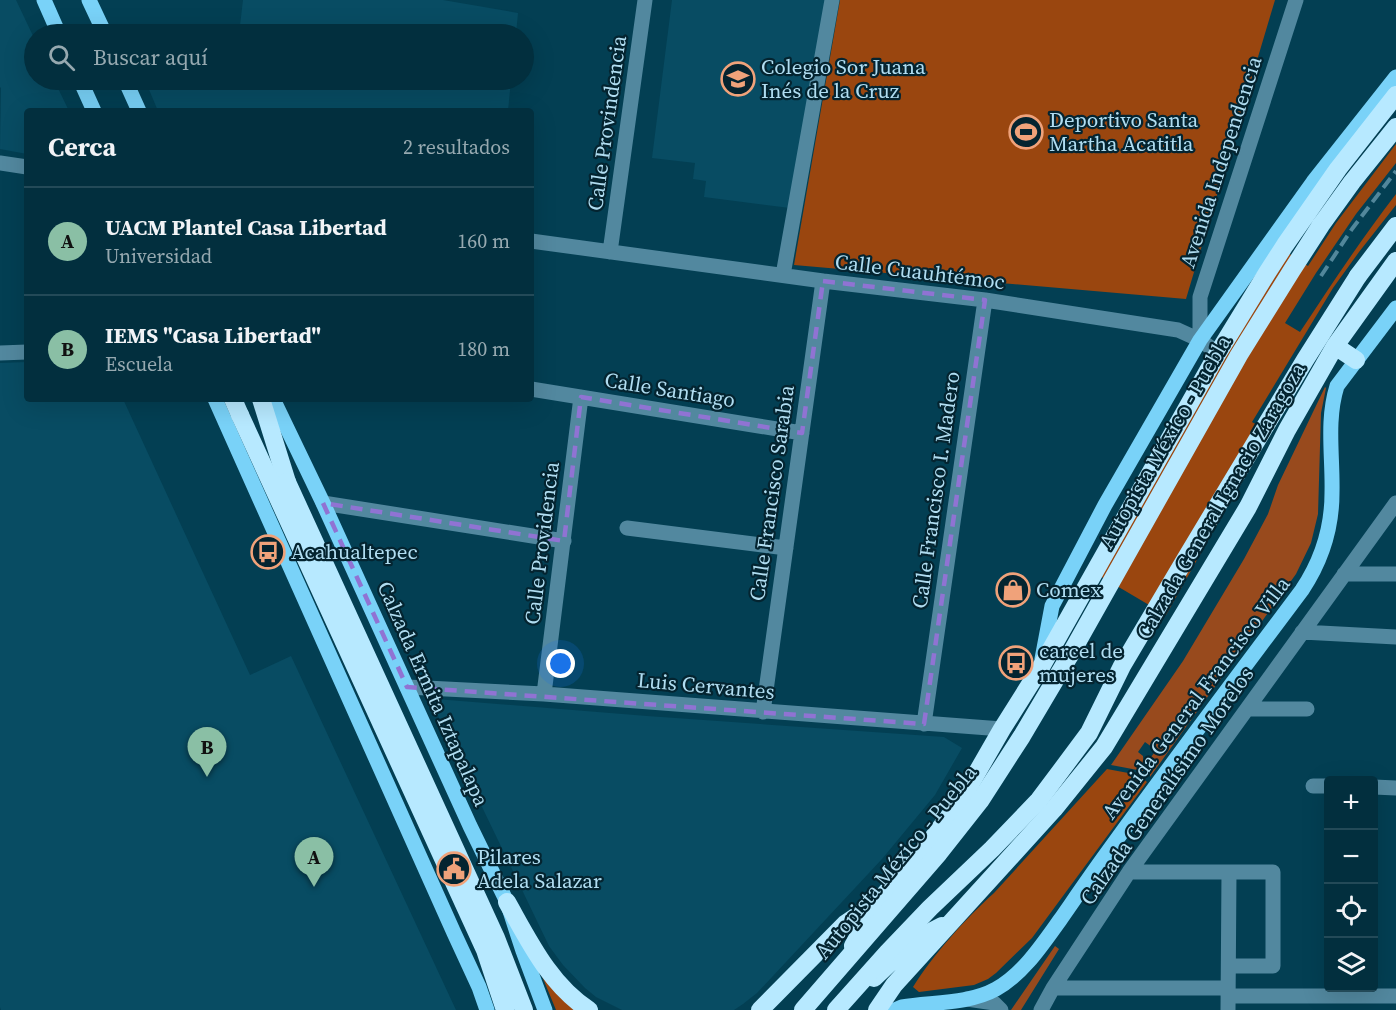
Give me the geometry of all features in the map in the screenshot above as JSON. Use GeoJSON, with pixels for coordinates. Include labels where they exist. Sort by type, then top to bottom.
{"type":"FeatureCollection","features":[{"type":"Feature","properties":{"kind":"highway"},"geometry":{"type":"LineString","coordinates":[[805,1010],[849,953],[877,903],[923,850],[960,802],[1041,667],[1218,353],[1285,245],[1338,169],[1396,94]]}},
{"type":"Feature","properties":{"kind":"highway","name":"Autopista México - Puebla"},"geometry":{"type":"LineString","coordinates":[[805,1010],[939,853],[980,801],[1028,726],[1239,355],[1298,261],[1352,182],[1396,127]]}},
{"type":"Feature","properties":{"kind":"highway"},"geometry":{"type":"LineString","coordinates":[[836,1010],[894,945],[992,849],[1038,800],[1089,733],[1122,666],[1299,369],[1358,276],[1396,226]]}},
{"type":"Feature","properties":{"kind":"highway","name":"Calzada General Ignacio Zaragoza"},"geometry":{"type":"LineString","coordinates":[[877,1010],[894,985],[1054,809],[1104,747],[1248,507],[1287,430],[1335,346],[1396,261]]}},
{"type":"Feature","properties":{"kind":"highway"},"geometry":{"type":"LineString","coordinates":[[1335,346],[1356,360]]}},
{"type":"Feature","properties":{"kind":"highway"},"geometry":{"type":"LineString","coordinates":[[262,402],[287,482],[496,938],[524,1010]]}},
{"type":"Feature","properties":{"kind":"highway"},"geometry":{"type":"LineString","coordinates":[[237,407],[485,950],[506,1010]]}},
{"type":"Feature","properties":{"kind":"highway"},"geometry":{"type":"LineString","coordinates":[[507,902],[536,953],[556,982],[589,1010]]}},
{"type":"Feature","properties":{"kind":"highway"},"geometry":{"type":"LineString","coordinates":[[760,1010],[845,924],[877,903]]}},
{"type":"Feature","properties":{"kind":"highway"},"geometry":{"type":"LineString","coordinates":[[844,1010],[913,941],[954,920]]}},
{"type":"Feature","properties":{"kind":"main road"},"geometry":{"type":"LineString","coordinates":[[44,0],[55,24]]}},
{"type":"Feature","properties":{"kind":"main road"},"geometry":{"type":"LineString","coordinates":[[89,0],[100,24]]}},
{"type":"Feature","properties":{"kind":"main road"},"geometry":{"type":"LineString","coordinates":[[1041,667],[1052,606],[1105,505],[1200,340],[1313,182],[1396,77]]}},
{"type":"Feature","properties":{"kind":"main road"},"geometry":{"type":"LineString","coordinates":[[85,90],[93,108]]}},
{"type":"Feature","properties":{"kind":"main road"},"geometry":{"type":"LineString","coordinates":[[130,90],[139,108]]}},
{"type":"Feature","properties":{"kind":"main road","name":"Avenida General Francisco Villa"},"geometry":{"type":"LineString","coordinates":[[895,1010],[902,1006],[967,999],[995,990],[1027,963],[1046,941],[1106,854],[1302,590],[1313,573],[1330,524],[1333,397],[1337,386],[1396,308]]}},
{"type":"Feature","properties":{"kind":"main road"},"geometry":{"type":"LineString","coordinates":[[216,402],[479,987],[487,1010]]}},
{"type":"Feature","properties":{"kind":"main road","name":"Calzada Ermita Iztapalapa"},"geometry":{"type":"LineString","coordinates":[[274,402],[323,502],[465,816],[507,902],[545,1010]]}},
{"type":"Feature","properties":{"kind":"main road"},"geometry":{"type":"LineString","coordinates":[[454,933],[482,955],[495,956],[507,951],[512,944],[514,923]]}},
{"type":"Feature","properties":{"kind":"main road"},"geometry":{"type":"LineString","coordinates":[[479,987],[493,1010]]}},
{"type":"Feature","properties":{"kind":"street","name":"Calle Provindencia"},"geometry":{"type":"LineString","coordinates":[[610,252],[645,0]]}},
{"type":"Feature","properties":{"kind":"street"},"geometry":{"type":"LineString","coordinates":[[783,275],[832,0]]}},
{"type":"Feature","properties":{"kind":"street","name":"Avenida Independencia"},"geometry":{"type":"LineString","coordinates":[[1200,340],[1200,297],[1296,0]]}},
{"type":"Feature","properties":{"kind":"street"},"geometry":{"type":"LineString","coordinates":[[0,163],[24,167]]}},
{"type":"Feature","properties":{"kind":"street","name":"Calle Cuauhtémoc"},"geometry":{"type":"LineString","coordinates":[[534,241],[823,281],[985,300],[1178,330],[1200,340],[1218,353]]}},
{"type":"Feature","properties":{"kind":"street","name":"Calle Francisco Sarabia"},"geometry":{"type":"LineString","coordinates":[[763,712],[823,281]]}},
{"type":"Feature","properties":{"kind":"street","name":"Calle Francisco I. Madero"},"geometry":{"type":"LineString","coordinates":[[924,724],[985,300]]}},
{"type":"Feature","properties":{"kind":"street"},"geometry":{"type":"LineString","coordinates":[[0,353],[24,352]]}},
{"type":"Feature","properties":{"kind":"street","name":"Calle Santiago"},"geometry":{"type":"LineString","coordinates":[[534,389],[802,433]]}},
{"type":"Feature","properties":{"kind":"street","name":"Calle Providencia"},"geometry":{"type":"LineString","coordinates":[[544,694],[581,397]]}},
{"type":"Feature","properties":{"kind":"street"},"geometry":{"type":"LineString","coordinates":[[323,502],[564,541]]}},
{"type":"Feature","properties":{"kind":"street","name":"Calzada Generalísimo Morelos"},"geometry":{"type":"LineString","coordinates":[[1041,1010],[1129,872],[1396,503]]}},
{"type":"Feature","properties":{"kind":"street"},"geometry":{"type":"LineString","coordinates":[[627,528],[786,548]]}},
{"type":"Feature","properties":{"kind":"street"},"geometry":{"type":"LineString","coordinates":[[1344,574],[1396,574]]}},
{"type":"Feature","properties":{"kind":"street"},"geometry":{"type":"LineString","coordinates":[[1302,632],[1396,637]]}},
{"type":"Feature","properties":{"kind":"street","name":"Luis Cervantes"},"geometry":{"type":"LineString","coordinates":[[407,687],[544,694],[1002,729]]}},
{"type":"Feature","properties":{"kind":"street"},"geometry":{"type":"LineString","coordinates":[[1247,709],[1307,709]]}},
{"type":"Feature","properties":{"kind":"street"},"geometry":{"type":"LineString","coordinates":[[1378,787],[1396,788]]}},
{"type":"Feature","properties":{"kind":"street"},"geometry":{"type":"LineString","coordinates":[[1129,872],[1273,872],[1273,966],[1229,966]]}},
{"type":"Feature","properties":{"kind":"street"},"geometry":{"type":"LineString","coordinates":[[1228,998],[1229,872]]}},
{"type":"Feature","properties":{"kind":"street"},"geometry":{"type":"LineString","coordinates":[[1053,988],[1228,998],[1396,996]]}},
{"type":"Feature","properties":{"kind":"street"},"geometry":{"type":"LineString","coordinates":[[967,999],[993,1003],[1001,1010]]}},
{"type":"Feature","properties":{"kind":"highlighted area"},"geometry":{"type":"Polygon","coordinates":[[[823,281],[985,300],[924,724],[407,687],[323,503],[564,541],[581,397],[802,433],[823,281]]]}},
{"type":"Feature","properties":{"kind":"shaded area"},"geometry":{"type":"Polygon","coordinates":[[[0,0],[16,0],[27,24],[24,24],[24,90],[59,90],[68,108],[24,108],[24,153],[0,149],[0,0]]]}},
{"type":"Feature","properties":{"kind":"shaded area"},"geometry":{"type":"Polygon","coordinates":[[[243,0],[443,0],[518,13],[517,24],[240,24],[243,0]]]}},
{"type":"Feature","properties":{"kind":"shaded area","name":"Colegio Sor Juana Inés de la Cruz"},"geometry":{"type":"Polygon","coordinates":[[[672,0],[827,0],[790,208],[704,197],[706,181],[693,179],[695,163],[652,158],[672,0]]]}},
{"type":"Feature","properties":{"kind":"shaded area","name":"Deportivo Santa Martha Acatitla"},"geometry":{"type":"Polygon","coordinates":[[[840,0],[1275,0],[1186,299],[794,265],[840,0]]]}},
{"type":"Feature","properties":{"kind":"shaded area"},"geometry":{"type":"Polygon","coordinates":[[[149,90],[510,90],[508,108],[157,108],[149,90]]]}},
{"type":"Feature","properties":{"kind":"shaded area"},"geometry":{"type":"Polygon","coordinates":[[[1396,144],[1396,163],[1356,214],[1285,323],[1300,332],[1396,194],[1396,205],[1333,288],[1252,422],[1269,432],[1166,615],[1100,576],[1256,304],[1288,253],[1308,266],[1336,223],[1396,144]]]}},
{"type":"Feature","properties":{"kind":"shaded area"},"geometry":{"type":"Polygon","coordinates":[[[24,362],[24,402],[124,402],[250,675],[291,656],[456,1010],[1,1010],[0,363],[24,362]]]}},
{"type":"Feature","properties":{"kind":"shaded area"},"geometry":{"type":"Polygon","coordinates":[[[1325,387],[1321,413],[1318,514],[1311,543],[1296,574],[1150,777],[1149,760],[1156,750],[1145,742],[1138,752],[1143,756],[1143,771],[1111,765],[1183,661],[1244,559],[1268,514],[1278,485],[1325,387]]]}},
{"type":"Feature","properties":{"kind":"shaded area"},"geometry":{"type":"Polygon","coordinates":[[[436,699],[944,737],[962,748],[935,795],[882,859],[757,993],[743,1004],[734,1010],[622,1010],[596,997],[585,988],[549,946],[431,701],[436,699]]]}},
{"type":"Feature","properties":{"kind":"shaded area"},"geometry":{"type":"Polygon","coordinates":[[[1107,769],[1139,775],[1147,782],[1032,938],[996,973],[974,985],[919,992],[913,987],[950,937],[994,893],[1107,769]]]}},
{"type":"Feature","properties":{"kind":"shaded area"},"geometry":{"type":"Polygon","coordinates":[[[1055,946],[1059,949],[1021,1010],[1011,1010],[1055,946]]]}},
{"type":"Feature","properties":{"kind":"shaded area"},"geometry":{"type":"Polygon","coordinates":[[[542,976],[577,1010],[556,1010],[542,976]]]}},
{"type":"Feature","properties":{"kind":"railway"},"geometry":{"type":"LineString","coordinates":[[1321,276],[1352,229],[1396,171]]}},
{"type":"Feature","properties":{"kind":"place","name":"Colegio Sor Juana Inés de la Cruz"},"geometry":{"type":"Point","coordinates":[738,79]}},
{"type":"Feature","properties":{"kind":"place","name":"Deportivo Santa Martha Acatitla"},"geometry":{"type":"Point","coordinates":[1026,132]}},
{"type":"Feature","properties":{"kind":"place","name":"Acahualtepec"},"geometry":{"type":"Point","coordinates":[268,552]}},
{"type":"Feature","properties":{"kind":"place","name":"Comex"},"geometry":{"type":"Point","coordinates":[1013,590]}},
{"type":"Feature","properties":{"kind":"place","name":"carcel de mujeres"},"geometry":{"type":"Point","coordinates":[1016,663]}},
{"type":"Feature","properties":{"kind":"place","name":"IEMS \"Casa Libertad\""},"geometry":{"type":"Point","coordinates":[207,777]}},
{"type":"Feature","properties":{"kind":"place","name":"Pilares Adela Salazar"},"geometry":{"type":"Point","coordinates":[454,869]}},
{"type":"Feature","properties":{"kind":"place","name":"UACM Plantel Casa Libertad"},"geometry":{"type":"Point","coordinates":[314,887]}}]}
